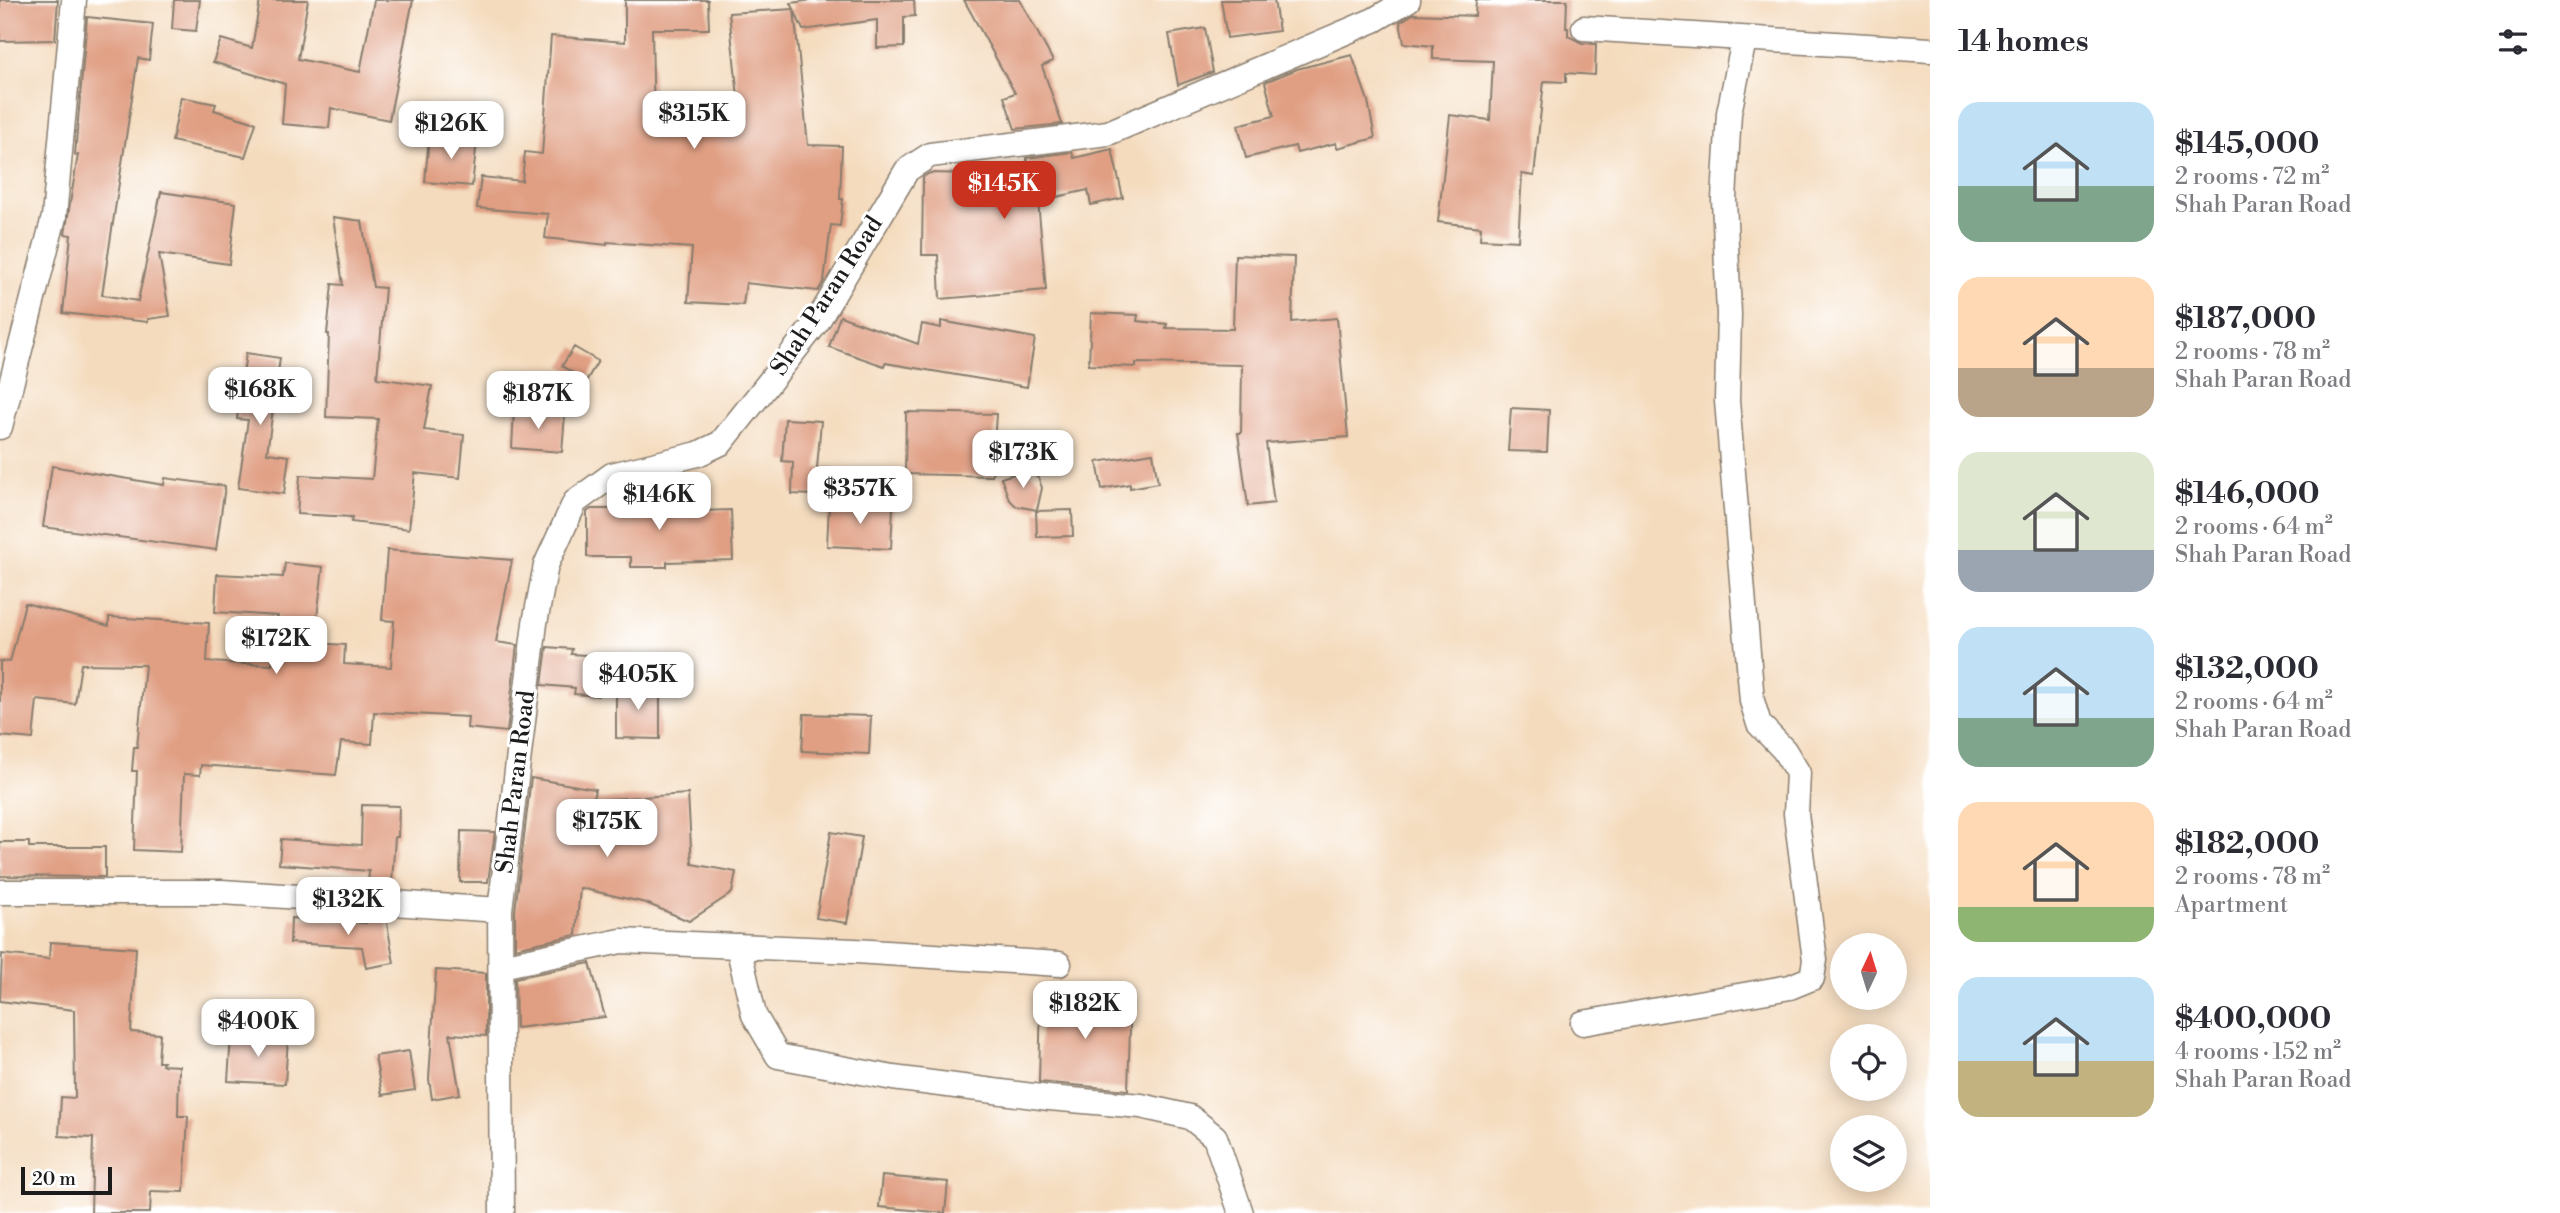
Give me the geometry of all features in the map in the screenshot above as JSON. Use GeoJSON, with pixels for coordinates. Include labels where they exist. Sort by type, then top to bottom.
{"type":"FeatureCollection","features":[{"type":"Feature","properties":{"kind":"street"},"geometry":{"type":"LineString","coordinates":[[0,427],[54,217],[74,0]]}},
{"type":"Feature","properties":{"kind":"street","name":"Shah Paran Road"},"geometry":{"type":"LineString","coordinates":[[502,1213],[500,910],[537,611],[546,565],[575,502],[612,475],[698,454],[721,443],[817,322],[908,170],[930,155],[1108,133],[1374,20],[1408,0]]}},
{"type":"Feature","properties":{"kind":"street"},"geometry":{"type":"LineString","coordinates":[[1584,28],[1930,50]]}},
{"type":"Feature","properties":{"kind":"street"},"geometry":{"type":"LineString","coordinates":[[1583,1023],[1790,987],[1812,978],[1815,960],[1797,814],[1798,773],[1784,750],[1759,724],[1752,701],[1727,401],[1729,314],[1724,199],[1729,113],[1744,40]]}},
{"type":"Feature","properties":{"kind":"street"},"geometry":{"type":"LineString","coordinates":[[0,892],[222,892],[500,910]]}},
{"type":"Feature","properties":{"kind":"street"},"geometry":{"type":"LineString","coordinates":[[500,966],[621,941],[1059,964]]}},
{"type":"Feature","properties":{"kind":"street"},"geometry":{"type":"LineString","coordinates":[[738,946],[754,1015],[778,1056],[893,1078],[1049,1098],[1141,1106],[1190,1117],[1215,1137],[1241,1213]]}},
{"type":"Feature","properties":{"kind":"building"},"geometry":{"type":"Polygon","coordinates":[[[0,0],[58,0],[55,40],[0,41],[0,0]]]}},
{"type":"Feature","properties":{"kind":"building"},"geometry":{"type":"Polygon","coordinates":[[[174,0],[200,0],[196,31],[172,29],[174,0]]]}},
{"type":"Feature","properties":{"kind":"building"},"geometry":{"type":"Polygon","coordinates":[[[260,0],[308,0],[298,59],[360,72],[374,0],[413,0],[389,120],[331,108],[329,128],[282,124],[285,84],[213,62],[221,39],[252,48],[260,0]]]}},
{"type":"Feature","properties":{"kind":"building"},"geometry":{"type":"Polygon","coordinates":[[[625,0],[708,0],[709,29],[652,29],[654,127],[741,125],[729,13],[794,9],[791,3],[812,0],[914,0],[915,16],[904,17],[904,47],[877,48],[877,20],[803,30],[794,10],[808,145],[842,146],[840,199],[843,199],[840,226],[831,225],[824,281],[818,291],[746,283],[743,305],[688,302],[692,248],[607,242],[607,245],[545,238],[548,214],[477,208],[481,177],[522,181],[525,152],[542,154],[551,36],[625,42],[625,0]]]}},
{"type":"Feature","properties":{"kind":"building"},"geometry":{"type":"Polygon","coordinates":[[[964,0],[1020,0],[1053,61],[1042,66],[1062,124],[1015,129],[1004,97],[1015,93],[964,0]]]}},
{"type":"Feature","properties":{"kind":"building"},"geometry":{"type":"Polygon","coordinates":[[[1221,0],[1274,0],[1279,31],[1227,38],[1221,0]]]}},
{"type":"Feature","properties":{"kind":"building"},"geometry":{"type":"Polygon","coordinates":[[[1476,0],[1567,0],[1568,36],[1582,43],[1596,44],[1595,75],[1566,73],[1566,82],[1544,81],[1534,176],[1522,174],[1518,241],[1480,239],[1481,227],[1438,222],[1450,115],[1490,120],[1493,61],[1433,59],[1433,46],[1404,43],[1400,22],[1413,14],[1475,16],[1476,0]]]}},
{"type":"Feature","properties":{"kind":"building"},"geometry":{"type":"Polygon","coordinates":[[[87,17],[153,24],[149,60],[138,58],[102,295],[138,301],[161,192],[236,203],[229,264],[159,254],[170,316],[148,319],[148,322],[63,313],[71,235],[65,234],[78,155],[75,155],[87,17]]]}},
{"type":"Feature","properties":{"kind":"building"},"geometry":{"type":"Polygon","coordinates":[[[1205,28],[1213,72],[1178,85],[1169,34],[1205,28]]]}},
{"type":"Feature","properties":{"kind":"building"},"geometry":{"type":"Polygon","coordinates":[[[1352,55],[1368,101],[1375,138],[1337,148],[1336,143],[1297,153],[1295,146],[1246,158],[1238,125],[1274,116],[1265,82],[1297,69],[1352,55]]]}},
{"type":"Feature","properties":{"kind":"building"},"geometry":{"type":"Polygon","coordinates":[[[181,97],[216,104],[214,110],[256,123],[245,157],[172,141],[181,97]]]}},
{"type":"Feature","properties":{"kind":"building"},"geometry":{"type":"Polygon","coordinates":[[[429,136],[477,140],[472,186],[425,182],[429,136]]]}},
{"type":"Feature","properties":{"kind":"building"},"geometry":{"type":"Polygon","coordinates":[[[1112,149],[1123,198],[1091,205],[1088,190],[1038,201],[1046,290],[940,299],[938,255],[922,255],[923,177],[930,173],[977,174],[1030,169],[1026,158],[1072,152],[1074,158],[1112,149]]]}},
{"type":"Feature","properties":{"kind":"building"},"geometry":{"type":"Polygon","coordinates":[[[333,217],[362,221],[373,287],[385,288],[377,378],[432,386],[424,430],[464,435],[460,478],[415,473],[409,529],[351,522],[352,517],[297,514],[300,475],[372,479],[378,419],[326,417],[327,334],[332,284],[343,285],[333,217]]]}},
{"type":"Feature","properties":{"kind":"building"},"geometry":{"type":"Polygon","coordinates":[[[1235,255],[1294,257],[1292,322],[1337,318],[1348,437],[1266,443],[1274,503],[1248,506],[1238,433],[1241,433],[1242,365],[1089,365],[1091,313],[1138,315],[1137,321],[1167,324],[1166,328],[1233,329],[1235,255]]]}},
{"type":"Feature","properties":{"kind":"building"},"geometry":{"type":"Polygon","coordinates":[[[840,316],[918,344],[922,324],[941,328],[941,321],[1035,338],[1027,387],[885,363],[884,366],[829,347],[840,316]]]}},
{"type":"Feature","properties":{"kind":"building"},"geometry":{"type":"Polygon","coordinates":[[[574,347],[598,361],[586,381],[562,366],[574,347]]]}},
{"type":"Feature","properties":{"kind":"building"},"geometry":{"type":"Polygon","coordinates":[[[246,353],[280,358],[267,453],[289,456],[284,494],[238,488],[248,420],[237,419],[246,353]]]}},
{"type":"Feature","properties":{"kind":"building"},"geometry":{"type":"Polygon","coordinates":[[[1511,408],[1549,410],[1547,452],[1508,451],[1511,408]]]}},
{"type":"Feature","properties":{"kind":"building"},"geometry":{"type":"Polygon","coordinates":[[[514,410],[565,414],[562,452],[512,448],[514,410]]]}},
{"type":"Feature","properties":{"kind":"building"},"geometry":{"type":"Polygon","coordinates":[[[906,412],[996,414],[992,476],[905,474],[906,412]]]}},
{"type":"Feature","properties":{"kind":"building"},"geometry":{"type":"Polygon","coordinates":[[[785,419],[821,421],[817,468],[835,469],[834,496],[792,494],[793,462],[782,461],[785,419]]]}},
{"type":"Feature","properties":{"kind":"building"},"geometry":{"type":"Polygon","coordinates":[[[1153,453],[1158,483],[1102,489],[1097,462],[1153,453]]]}},
{"type":"Feature","properties":{"kind":"building"},"geometry":{"type":"Polygon","coordinates":[[[52,466],[164,485],[165,478],[225,486],[216,550],[43,527],[52,466]]]}},
{"type":"Feature","properties":{"kind":"building"},"geometry":{"type":"Polygon","coordinates":[[[1023,471],[1032,473],[1039,479],[1042,488],[1037,510],[1016,506],[1009,499],[1001,478],[1023,471]]]}},
{"type":"Feature","properties":{"kind":"building"},"geometry":{"type":"Polygon","coordinates":[[[666,485],[666,512],[731,510],[733,560],[667,562],[667,567],[631,567],[631,557],[587,557],[587,512],[591,509],[631,509],[630,486],[666,485]]]}},
{"type":"Feature","properties":{"kind":"building"},"geometry":{"type":"Polygon","coordinates":[[[829,504],[893,507],[891,549],[827,546],[829,504]]]}},
{"type":"Feature","properties":{"kind":"building"},"geometry":{"type":"Polygon","coordinates":[[[1072,510],[1073,536],[1037,537],[1036,511],[1072,510]]]}},
{"type":"Feature","properties":{"kind":"building"},"geometry":{"type":"Polygon","coordinates":[[[387,550],[512,560],[496,642],[517,645],[507,732],[467,728],[468,717],[374,712],[372,744],[341,742],[336,775],[201,765],[200,775],[184,774],[181,852],[134,850],[137,771],[132,771],[145,665],[81,664],[75,704],[37,700],[33,739],[0,736],[0,661],[10,662],[25,603],[109,626],[109,617],[209,623],[207,662],[272,665],[278,616],[215,612],[217,574],[283,577],[285,563],[323,567],[314,643],[345,645],[344,664],[391,667],[394,621],[382,620],[387,550]]]}},
{"type":"Feature","properties":{"kind":"building"},"geometry":{"type":"Polygon","coordinates":[[[547,647],[572,649],[571,654],[601,656],[598,696],[574,694],[575,688],[542,685],[547,647]]]}},
{"type":"Feature","properties":{"kind":"building"},"geometry":{"type":"Polygon","coordinates":[[[616,685],[660,686],[660,739],[616,738],[616,685]]]}},
{"type":"Feature","properties":{"kind":"building"},"geometry":{"type":"Polygon","coordinates":[[[804,714],[871,716],[869,754],[802,751],[804,714]]]}},
{"type":"Feature","properties":{"kind":"building"},"geometry":{"type":"Polygon","coordinates":[[[531,778],[595,789],[593,800],[688,794],[692,864],[736,872],[732,893],[689,921],[646,903],[580,888],[576,935],[515,948],[515,911],[531,778]]]}},
{"type":"Feature","properties":{"kind":"building"},"geometry":{"type":"Polygon","coordinates":[[[362,805],[399,806],[392,882],[380,882],[381,887],[368,887],[369,871],[279,864],[281,839],[361,845],[362,805]]]}},
{"type":"Feature","properties":{"kind":"building"},"geometry":{"type":"Polygon","coordinates":[[[461,831],[495,832],[488,882],[460,882],[461,831]]]}},
{"type":"Feature","properties":{"kind":"building"},"geometry":{"type":"Polygon","coordinates":[[[831,832],[862,837],[847,923],[816,918],[831,832]]]}},
{"type":"Feature","properties":{"kind":"building"},"geometry":{"type":"Polygon","coordinates":[[[0,842],[29,842],[29,847],[105,847],[105,877],[0,876],[0,842]]]}},
{"type":"Feature","properties":{"kind":"building"},"geometry":{"type":"Polygon","coordinates":[[[366,916],[386,918],[394,963],[366,968],[362,947],[290,943],[291,918],[366,923],[366,916]]]}},
{"type":"Feature","properties":{"kind":"building"},"geometry":{"type":"Polygon","coordinates":[[[50,942],[136,948],[131,1032],[160,1034],[158,1062],[163,1062],[162,1065],[179,1066],[178,1116],[188,1116],[184,1192],[151,1191],[150,1213],[91,1213],[93,1138],[59,1136],[61,1097],[75,1098],[74,1010],[0,1001],[2,954],[49,959],[50,942]]]}},
{"type":"Feature","properties":{"kind":"building"},"geometry":{"type":"Polygon","coordinates":[[[590,963],[605,1017],[516,1028],[515,978],[590,963]]]}},
{"type":"Feature","properties":{"kind":"building"},"geometry":{"type":"Polygon","coordinates":[[[436,970],[486,973],[486,1036],[450,1034],[460,1094],[432,1099],[429,1079],[436,970]]]}},
{"type":"Feature","properties":{"kind":"building"},"geometry":{"type":"Polygon","coordinates":[[[1041,996],[1131,998],[1128,1090],[1039,1082],[1041,996]]]}},
{"type":"Feature","properties":{"kind":"building"},"geometry":{"type":"Polygon","coordinates":[[[231,1035],[288,1038],[285,1084],[228,1081],[231,1035]]]}},
{"type":"Feature","properties":{"kind":"building"},"geometry":{"type":"Polygon","coordinates":[[[409,1051],[415,1090],[382,1095],[375,1056],[409,1051]]]}},
{"type":"Feature","properties":{"kind":"building"},"geometry":{"type":"Polygon","coordinates":[[[882,1176],[948,1182],[945,1213],[879,1207],[882,1176]]]}}]}
